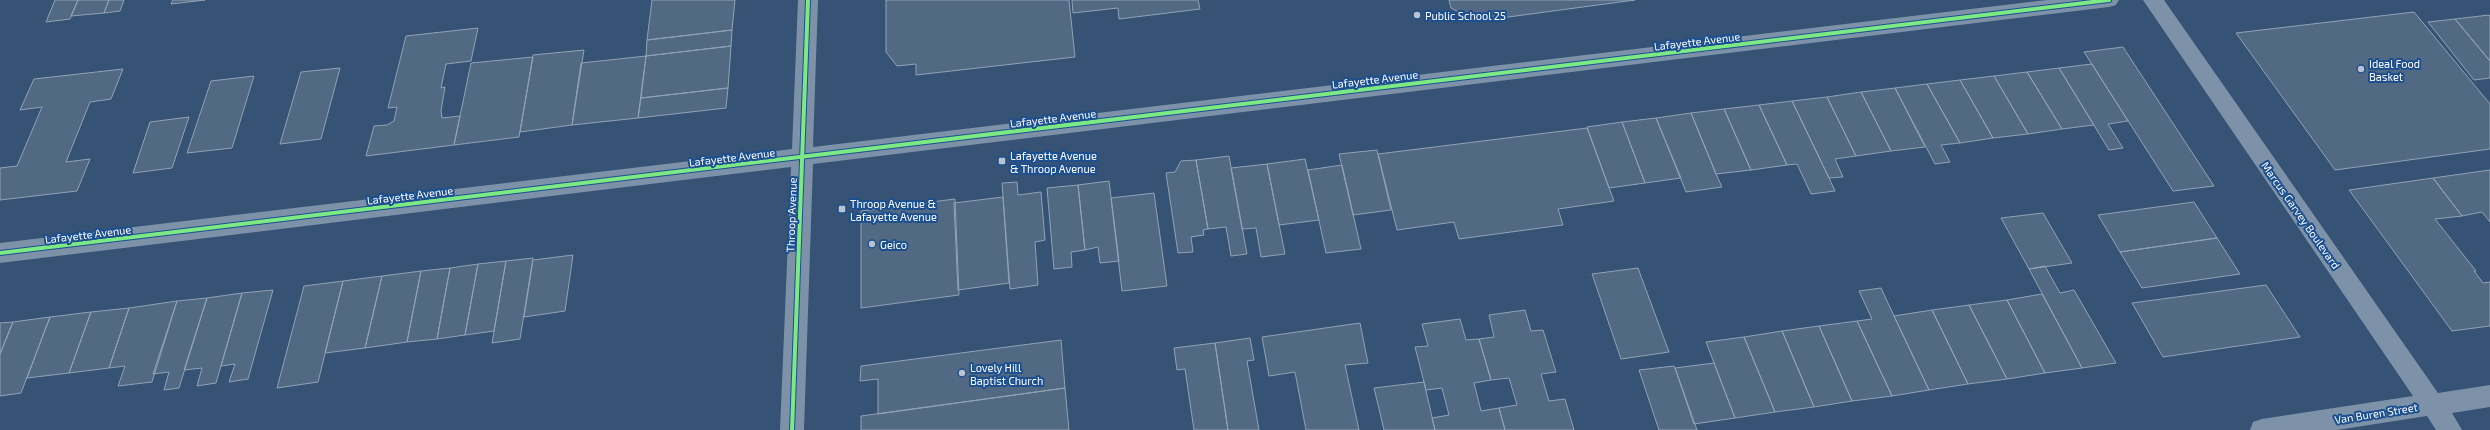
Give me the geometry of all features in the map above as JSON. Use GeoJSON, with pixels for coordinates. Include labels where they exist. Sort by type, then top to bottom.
{"type":"FeatureCollection","features":[{"type":"Feature","properties":{"kind":"street","name":"Throop Avenue"},"geometry":{"type":"LineString","coordinates":[[792,430],[808,0]]}},
{"type":"Feature","properties":{"kind":"street","name":"Lafayette Avenue"},"geometry":{"type":"LineString","coordinates":[[0,253],[2109,0]]}},
{"type":"Feature","properties":{"kind":"street","name":"Marcus Garvey Boulevard"},"geometry":{"type":"LineString","coordinates":[[2153,0],[2450,430]]}},
{"type":"Feature","properties":{"kind":"street","name":"Van Buren Street"},"geometry":{"type":"LineString","coordinates":[[2262,430],[2490,396]]}},
{"type":"Feature","properties":{"kind":"building"},"geometry":{"type":"Polygon","coordinates":[[[55,0],[78,0],[70,19],[46,22],[55,0]]]}},
{"type":"Feature","properties":{"kind":"building"},"geometry":{"type":"Polygon","coordinates":[[[78,0],[109,0],[104,13],[71,16],[78,0]]]}},
{"type":"Feature","properties":{"kind":"building"},"geometry":{"type":"Polygon","coordinates":[[[109,0],[124,0],[120,11],[104,13],[109,0]]]}},
{"type":"Feature","properties":{"kind":"building"},"geometry":{"type":"Polygon","coordinates":[[[173,0],[205,0],[171,4],[173,0]]]}},
{"type":"Feature","properties":{"kind":"building"},"geometry":{"type":"Polygon","coordinates":[[[652,0],[735,0],[732,30],[647,40],[652,0]]]}},
{"type":"Feature","properties":{"kind":"building"},"geometry":{"type":"Polygon","coordinates":[[[886,0],[1069,0],[1075,57],[916,75],[916,64],[897,66],[886,52],[886,0]]]}},
{"type":"Feature","properties":{"kind":"building"},"geometry":{"type":"Polygon","coordinates":[[[1072,0],[1198,0],[1200,9],[1119,19],[1118,8],[1073,13],[1072,0]]]}},
{"type":"Feature","properties":{"kind":"building"},"geometry":{"type":"Polygon","coordinates":[[[1449,0],[1635,0],[1486,20],[1486,17],[1472,19],[1451,8],[1449,0]]]}},
{"type":"Feature","properties":{"kind":"building","name":"Ideal Food Basket"},"geometry":{"type":"Polygon","coordinates":[[[2414,12],[2490,104],[2490,149],[2335,170],[2236,33],[2414,12]]]}},
{"type":"Feature","properties":{"kind":"building"},"geometry":{"type":"Polygon","coordinates":[[[2490,16],[2490,61],[2455,19],[2490,16]]]}},
{"type":"Feature","properties":{"kind":"building"},"geometry":{"type":"Polygon","coordinates":[[[2455,19],[2490,61],[2490,78],[2474,80],[2428,22],[2455,19]]]}},
{"type":"Feature","properties":{"kind":"building"},"geometry":{"type":"Polygon","coordinates":[[[478,28],[471,61],[446,64],[441,88],[445,87],[441,111],[442,118],[460,116],[454,145],[366,156],[374,126],[387,125],[394,121],[397,107],[388,108],[406,36],[478,28]]]}},
{"type":"Feature","properties":{"kind":"building"},"geometry":{"type":"Polygon","coordinates":[[[732,30],[731,46],[646,56],[647,40],[732,30]]]}},
{"type":"Feature","properties":{"kind":"building"},"geometry":{"type":"Polygon","coordinates":[[[731,46],[728,88],[641,98],[646,56],[731,46]]]}},
{"type":"Feature","properties":{"kind":"building"},"geometry":{"type":"Polygon","coordinates":[[[2123,47],[2214,186],[2173,191],[2084,52],[2123,47]]]}},
{"type":"Feature","properties":{"kind":"building"},"geometry":{"type":"Polygon","coordinates":[[[584,50],[572,125],[520,132],[533,55],[584,50]]]}},
{"type":"Feature","properties":{"kind":"building"},"geometry":{"type":"Polygon","coordinates":[[[646,56],[638,118],[572,125],[581,63],[646,56]]]}},
{"type":"Feature","properties":{"kind":"building"},"geometry":{"type":"Polygon","coordinates":[[[533,57],[519,137],[454,145],[471,63],[533,57]]]}},
{"type":"Feature","properties":{"kind":"building"},"geometry":{"type":"Polygon","coordinates":[[[2092,64],[2128,121],[2108,124],[2123,148],[2109,150],[2059,68],[2092,64]]]}},
{"type":"Feature","properties":{"kind":"building"},"geometry":{"type":"Polygon","coordinates":[[[340,68],[321,139],[280,144],[301,72],[340,68]]]}},
{"type":"Feature","properties":{"kind":"building"},"geometry":{"type":"Polygon","coordinates":[[[2059,68],[2094,125],[2062,129],[2027,72],[2059,68]]]}},
{"type":"Feature","properties":{"kind":"building"},"geometry":{"type":"Polygon","coordinates":[[[123,69],[111,99],[90,102],[66,162],[90,159],[77,191],[0,200],[0,168],[17,166],[42,107],[20,110],[34,79],[123,69]]]}},
{"type":"Feature","properties":{"kind":"building"},"geometry":{"type":"Polygon","coordinates":[[[2027,72],[2062,129],[2028,134],[1994,76],[2027,72]]]}},
{"type":"Feature","properties":{"kind":"building"},"geometry":{"type":"Polygon","coordinates":[[[254,76],[232,148],[187,153],[211,81],[254,76]]]}},
{"type":"Feature","properties":{"kind":"building"},"geometry":{"type":"Polygon","coordinates":[[[1994,76],[2028,134],[1993,138],[1960,80],[1994,76]]]}},
{"type":"Feature","properties":{"kind":"building"},"geometry":{"type":"Polygon","coordinates":[[[1960,80],[1993,138],[1960,143],[1927,84],[1960,80]]]}},
{"type":"Feature","properties":{"kind":"building"},"geometry":{"type":"Polygon","coordinates":[[[1927,84],[1960,143],[1941,145],[1950,162],[1935,164],[1895,88],[1927,84]]]}},
{"type":"Feature","properties":{"kind":"building"},"geometry":{"type":"Polygon","coordinates":[[[728,88],[726,108],[638,118],[641,98],[728,88]]]}},
{"type":"Feature","properties":{"kind":"building"},"geometry":{"type":"Polygon","coordinates":[[[1895,88],[1925,147],[1891,151],[1861,92],[1895,88]]]}},
{"type":"Feature","properties":{"kind":"building"},"geometry":{"type":"Polygon","coordinates":[[[1861,92],[1891,151],[1856,156],[1827,97],[1861,92]]]}},
{"type":"Feature","properties":{"kind":"building"},"geometry":{"type":"Polygon","coordinates":[[[1827,97],[1856,156],[1835,159],[1843,177],[1829,178],[1792,101],[1827,97]]]}},
{"type":"Feature","properties":{"kind":"building"},"geometry":{"type":"Polygon","coordinates":[[[1792,101],[1835,191],[1811,194],[1797,164],[1787,165],[1759,105],[1792,101]]]}},
{"type":"Feature","properties":{"kind":"building"},"geometry":{"type":"Polygon","coordinates":[[[1759,105],[1787,165],[1751,170],[1724,109],[1759,105]]]}},
{"type":"Feature","properties":{"kind":"building"},"geometry":{"type":"Polygon","coordinates":[[[1724,109],[1751,170],[1716,174],[1691,113],[1724,109]]]}},
{"type":"Feature","properties":{"kind":"building"},"geometry":{"type":"Polygon","coordinates":[[[1691,113],[1722,187],[1686,192],[1656,118],[1691,113]]]}},
{"type":"Feature","properties":{"kind":"building"},"geometry":{"type":"Polygon","coordinates":[[[189,117],[172,168],[133,173],[150,122],[189,117]]]}},
{"type":"Feature","properties":{"kind":"building"},"geometry":{"type":"Polygon","coordinates":[[[1656,118],[1681,178],[1645,183],[1622,122],[1656,118]]]}},
{"type":"Feature","properties":{"kind":"building"},"geometry":{"type":"Polygon","coordinates":[[[1622,122],[1645,183],[1609,188],[1587,127],[1622,122]]]}},
{"type":"Feature","properties":{"kind":"building"},"geometry":{"type":"Polygon","coordinates":[[[1587,128],[1614,201],[1558,209],[1563,225],[1459,239],[1454,222],[1397,230],[1378,154],[1587,128]]]}},
{"type":"Feature","properties":{"kind":"building"},"geometry":{"type":"Polygon","coordinates":[[[1377,150],[1391,210],[1353,215],[1339,154],[1377,150]]]}},
{"type":"Feature","properties":{"kind":"building"},"geometry":{"type":"Polygon","coordinates":[[[1229,156],[1247,254],[1231,256],[1226,227],[1208,229],[1196,160],[1229,156]]]}},
{"type":"Feature","properties":{"kind":"building"},"geometry":{"type":"Polygon","coordinates":[[[1305,159],[1319,220],[1279,225],[1267,164],[1305,159]]]}},
{"type":"Feature","properties":{"kind":"building"},"geometry":{"type":"Polygon","coordinates":[[[1196,160],[1208,229],[1203,230],[1204,235],[1191,237],[1193,252],[1178,253],[1166,173],[1175,172],[1181,161],[1196,160]]]}},
{"type":"Feature","properties":{"kind":"building"},"geometry":{"type":"Polygon","coordinates":[[[1267,164],[1285,254],[1261,257],[1256,228],[1242,229],[1231,168],[1267,164]]]}},
{"type":"Feature","properties":{"kind":"building"},"geometry":{"type":"Polygon","coordinates":[[[1342,165],[1361,249],[1326,253],[1308,170],[1342,165]]]}},
{"type":"Feature","properties":{"kind":"building"},"geometry":{"type":"Polygon","coordinates":[[[2490,170],[2490,222],[2482,212],[2462,216],[2433,178],[2490,170]]]}},
{"type":"Feature","properties":{"kind":"building"},"geometry":{"type":"Polygon","coordinates":[[[2433,178],[2462,216],[2435,219],[2476,271],[2474,271],[2483,283],[2490,282],[2490,326],[2452,331],[2349,190],[2433,178]]]}},
{"type":"Feature","properties":{"kind":"building"},"geometry":{"type":"Polygon","coordinates":[[[1109,181],[1119,261],[1100,263],[1098,247],[1085,250],[1078,185],[1109,181]]]}},
{"type":"Feature","properties":{"kind":"building"},"geometry":{"type":"Polygon","coordinates":[[[1017,182],[1018,195],[1041,192],[1045,240],[1035,242],[1038,285],[1010,289],[1002,183],[1017,182]]]}},
{"type":"Feature","properties":{"kind":"building"},"geometry":{"type":"Polygon","coordinates":[[[1078,185],[1085,250],[1071,252],[1072,267],[1054,269],[1047,188],[1078,185]]]}},
{"type":"Feature","properties":{"kind":"building"},"geometry":{"type":"Polygon","coordinates":[[[1154,193],[1167,286],[1122,291],[1111,198],[1154,193]]]}},
{"type":"Feature","properties":{"kind":"building"},"geometry":{"type":"Polygon","coordinates":[[[1003,197],[1009,283],[958,290],[954,203],[1003,197]]]}},
{"type":"Feature","properties":{"kind":"building"},"geometry":{"type":"Polygon","coordinates":[[[955,199],[959,295],[861,308],[861,211],[955,199]]]}},
{"type":"Feature","properties":{"kind":"building"},"geometry":{"type":"Polygon","coordinates":[[[2194,202],[2217,238],[2120,252],[2098,215],[2194,202]]]}},
{"type":"Feature","properties":{"kind":"building"},"geometry":{"type":"Polygon","coordinates":[[[2043,213],[2072,263],[2029,269],[2001,218],[2043,213]]]}},
{"type":"Feature","properties":{"kind":"building"},"geometry":{"type":"Polygon","coordinates":[[[2217,238],[2240,274],[2142,288],[2120,252],[2217,238]]]}},
{"type":"Feature","properties":{"kind":"building"},"geometry":{"type":"Polygon","coordinates":[[[573,255],[565,311],[524,317],[533,260],[573,255]]]}},
{"type":"Feature","properties":{"kind":"building"},"geometry":{"type":"Polygon","coordinates":[[[533,258],[520,339],[492,343],[506,261],[533,258]]]}},
{"type":"Feature","properties":{"kind":"building"},"geometry":{"type":"Polygon","coordinates":[[[506,261],[494,331],[465,335],[478,264],[506,261]]]}},
{"type":"Feature","properties":{"kind":"building"},"geometry":{"type":"Polygon","coordinates":[[[478,264],[465,335],[437,339],[450,268],[478,264]]]}},
{"type":"Feature","properties":{"kind":"building"},"geometry":{"type":"Polygon","coordinates":[[[2045,266],[2060,293],[2074,290],[2116,363],[2082,368],[2029,269],[2045,266]]]}},
{"type":"Feature","properties":{"kind":"building"},"geometry":{"type":"Polygon","coordinates":[[[450,268],[437,339],[407,342],[421,271],[450,268]]]}},
{"type":"Feature","properties":{"kind":"building"},"geometry":{"type":"Polygon","coordinates":[[[1638,268],[1669,352],[1621,359],[1592,274],[1638,268]]]}},
{"type":"Feature","properties":{"kind":"building"},"geometry":{"type":"Polygon","coordinates":[[[421,271],[407,342],[365,348],[382,276],[421,271]]]}},
{"type":"Feature","properties":{"kind":"building"},"geometry":{"type":"Polygon","coordinates":[[[382,276],[365,348],[325,353],[343,281],[382,276]]]}},
{"type":"Feature","properties":{"kind":"building"},"geometry":{"type":"Polygon","coordinates":[[[343,281],[318,382],[277,388],[304,286],[343,281]]]}},
{"type":"Feature","properties":{"kind":"building"},"geometry":{"type":"Polygon","coordinates":[[[2266,285],[2300,337],[2163,357],[2132,303],[2266,285]]]}},
{"type":"Feature","properties":{"kind":"building"},"geometry":{"type":"Polygon","coordinates":[[[1881,288],[1929,390],[1892,396],[1857,321],[1872,319],[1859,291],[1881,288]]]}},
{"type":"Feature","properties":{"kind":"building"},"geometry":{"type":"Polygon","coordinates":[[[273,290],[248,379],[229,382],[235,364],[221,366],[242,293],[273,290]]]}},
{"type":"Feature","properties":{"kind":"building"},"geometry":{"type":"Polygon","coordinates":[[[242,293],[216,383],[197,386],[202,368],[184,370],[207,298],[242,293]]]}},
{"type":"Feature","properties":{"kind":"building"},"geometry":{"type":"Polygon","coordinates":[[[2042,294],[2082,368],[2045,373],[2007,300],[2042,294]]]}},
{"type":"Feature","properties":{"kind":"building"},"geometry":{"type":"Polygon","coordinates":[[[207,298],[179,388],[164,390],[169,372],[153,374],[177,301],[207,298]]]}},
{"type":"Feature","properties":{"kind":"building"},"geometry":{"type":"Polygon","coordinates":[[[2007,300],[2045,373],[2007,379],[1969,305],[2007,300]]]}},
{"type":"Feature","properties":{"kind":"building"},"geometry":{"type":"Polygon","coordinates":[[[177,301],[152,382],[118,386],[125,366],[109,368],[129,308],[177,301]]]}},
{"type":"Feature","properties":{"kind":"building"},"geometry":{"type":"Polygon","coordinates":[[[1969,305],[2007,379],[1968,384],[1932,310],[1969,305]]]}},
{"type":"Feature","properties":{"kind":"building"},"geometry":{"type":"Polygon","coordinates":[[[129,308],[109,368],[69,373],[91,312],[129,308]]]}},
{"type":"Feature","properties":{"kind":"building"},"geometry":{"type":"Polygon","coordinates":[[[1525,310],[1531,331],[1543,330],[1556,372],[1541,374],[1549,401],[1565,399],[1574,430],[1505,430],[1499,408],[1517,405],[1509,378],[1491,380],[1479,339],[1494,337],[1489,315],[1525,310]]]}},
{"type":"Feature","properties":{"kind":"building"},"geometry":{"type":"Polygon","coordinates":[[[1932,310],[1968,384],[1929,390],[1894,316],[1932,310]]]}},
{"type":"Feature","properties":{"kind":"building"},"geometry":{"type":"Polygon","coordinates":[[[91,312],[69,373],[27,378],[50,317],[91,312]]]}},
{"type":"Feature","properties":{"kind":"building"},"geometry":{"type":"Polygon","coordinates":[[[50,317],[21,393],[0,396],[0,354],[13,322],[50,317]]]}},
{"type":"Feature","properties":{"kind":"building"},"geometry":{"type":"Polygon","coordinates":[[[1460,319],[1466,340],[1479,339],[1491,380],[1474,383],[1481,411],[1499,408],[1505,430],[1435,430],[1432,418],[1449,415],[1442,388],[1426,390],[1415,347],[1428,346],[1422,324],[1460,319]]]}},
{"type":"Feature","properties":{"kind":"building"},"geometry":{"type":"Polygon","coordinates":[[[1857,321],[1892,396],[1852,401],[1819,326],[1857,321]]]}},
{"type":"Feature","properties":{"kind":"building"},"geometry":{"type":"Polygon","coordinates":[[[13,322],[0,354],[0,323],[13,322]]]}},
{"type":"Feature","properties":{"kind":"building"},"geometry":{"type":"Polygon","coordinates":[[[1360,323],[1368,363],[1345,365],[1359,430],[1306,430],[1295,372],[1269,376],[1262,337],[1360,323]]]}},
{"type":"Feature","properties":{"kind":"building"},"geometry":{"type":"Polygon","coordinates":[[[1819,326],[1852,401],[1814,407],[1782,331],[1819,326]]]}},
{"type":"Feature","properties":{"kind":"building"},"geometry":{"type":"Polygon","coordinates":[[[1782,331],[1814,407],[1775,412],[1744,337],[1782,331]]]}},
{"type":"Feature","properties":{"kind":"building"},"geometry":{"type":"Polygon","coordinates":[[[1744,337],[1775,412],[1735,418],[1706,342],[1744,337]]]}},
{"type":"Feature","properties":{"kind":"building"},"geometry":{"type":"Polygon","coordinates":[[[1250,338],[1254,360],[1247,361],[1259,430],[1228,430],[1215,343],[1250,338]]]}},
{"type":"Feature","properties":{"kind":"building","name":"Lovely Hill Baptist Church"},"geometry":{"type":"Polygon","coordinates":[[[1061,340],[1065,388],[878,414],[878,379],[860,381],[861,366],[1061,340]]]}},
{"type":"Feature","properties":{"kind":"building"},"geometry":{"type":"Polygon","coordinates":[[[1215,343],[1228,430],[1194,430],[1185,369],[1177,370],[1174,348],[1215,343]]]}},
{"type":"Feature","properties":{"kind":"building"},"geometry":{"type":"Polygon","coordinates":[[[1714,363],[1735,418],[1694,424],[1675,368],[1714,363]]]}},
{"type":"Feature","properties":{"kind":"building"},"geometry":{"type":"Polygon","coordinates":[[[1674,366],[1697,430],[1659,430],[1639,370],[1674,366]]]}},
{"type":"Feature","properties":{"kind":"building"},"geometry":{"type":"Polygon","coordinates":[[[1424,382],[1435,430],[1384,430],[1374,388],[1424,382]]]}},
{"type":"Feature","properties":{"kind":"building"},"geometry":{"type":"Polygon","coordinates":[[[1065,388],[1069,430],[861,430],[861,416],[1065,388]]]}},
{"type":"Feature","properties":{"kind":"cycle path"},"geometry":{"type":"LineString","coordinates":[[792,430],[808,0]]}},
{"type":"Feature","properties":{"kind":"cycle path"},"geometry":{"type":"LineString","coordinates":[[0,253],[2109,0]]}},
{"type":"Feature","properties":{"kind":"place","name":"Public School 25"},"geometry":{"type":"Point","coordinates":[1417,15]}},
{"type":"Feature","properties":{"kind":"place","name":"Ideal Food Basket"},"geometry":{"type":"Point","coordinates":[2361,69]}},
{"type":"Feature","properties":{"kind":"place","name":"Lafayette Avenue & Throop Avenue"},"geometry":{"type":"Point","coordinates":[1002,161]}},
{"type":"Feature","properties":{"kind":"place","name":"Throop Avenue & Lafayette Avenue"},"geometry":{"type":"Point","coordinates":[842,209]}},
{"type":"Feature","properties":{"kind":"place","name":"Geico"},"geometry":{"type":"Point","coordinates":[872,244]}},
{"type":"Feature","properties":{"kind":"place","name":"Lovely Hill Baptist Church"},"geometry":{"type":"Point","coordinates":[962,373]}}]}
